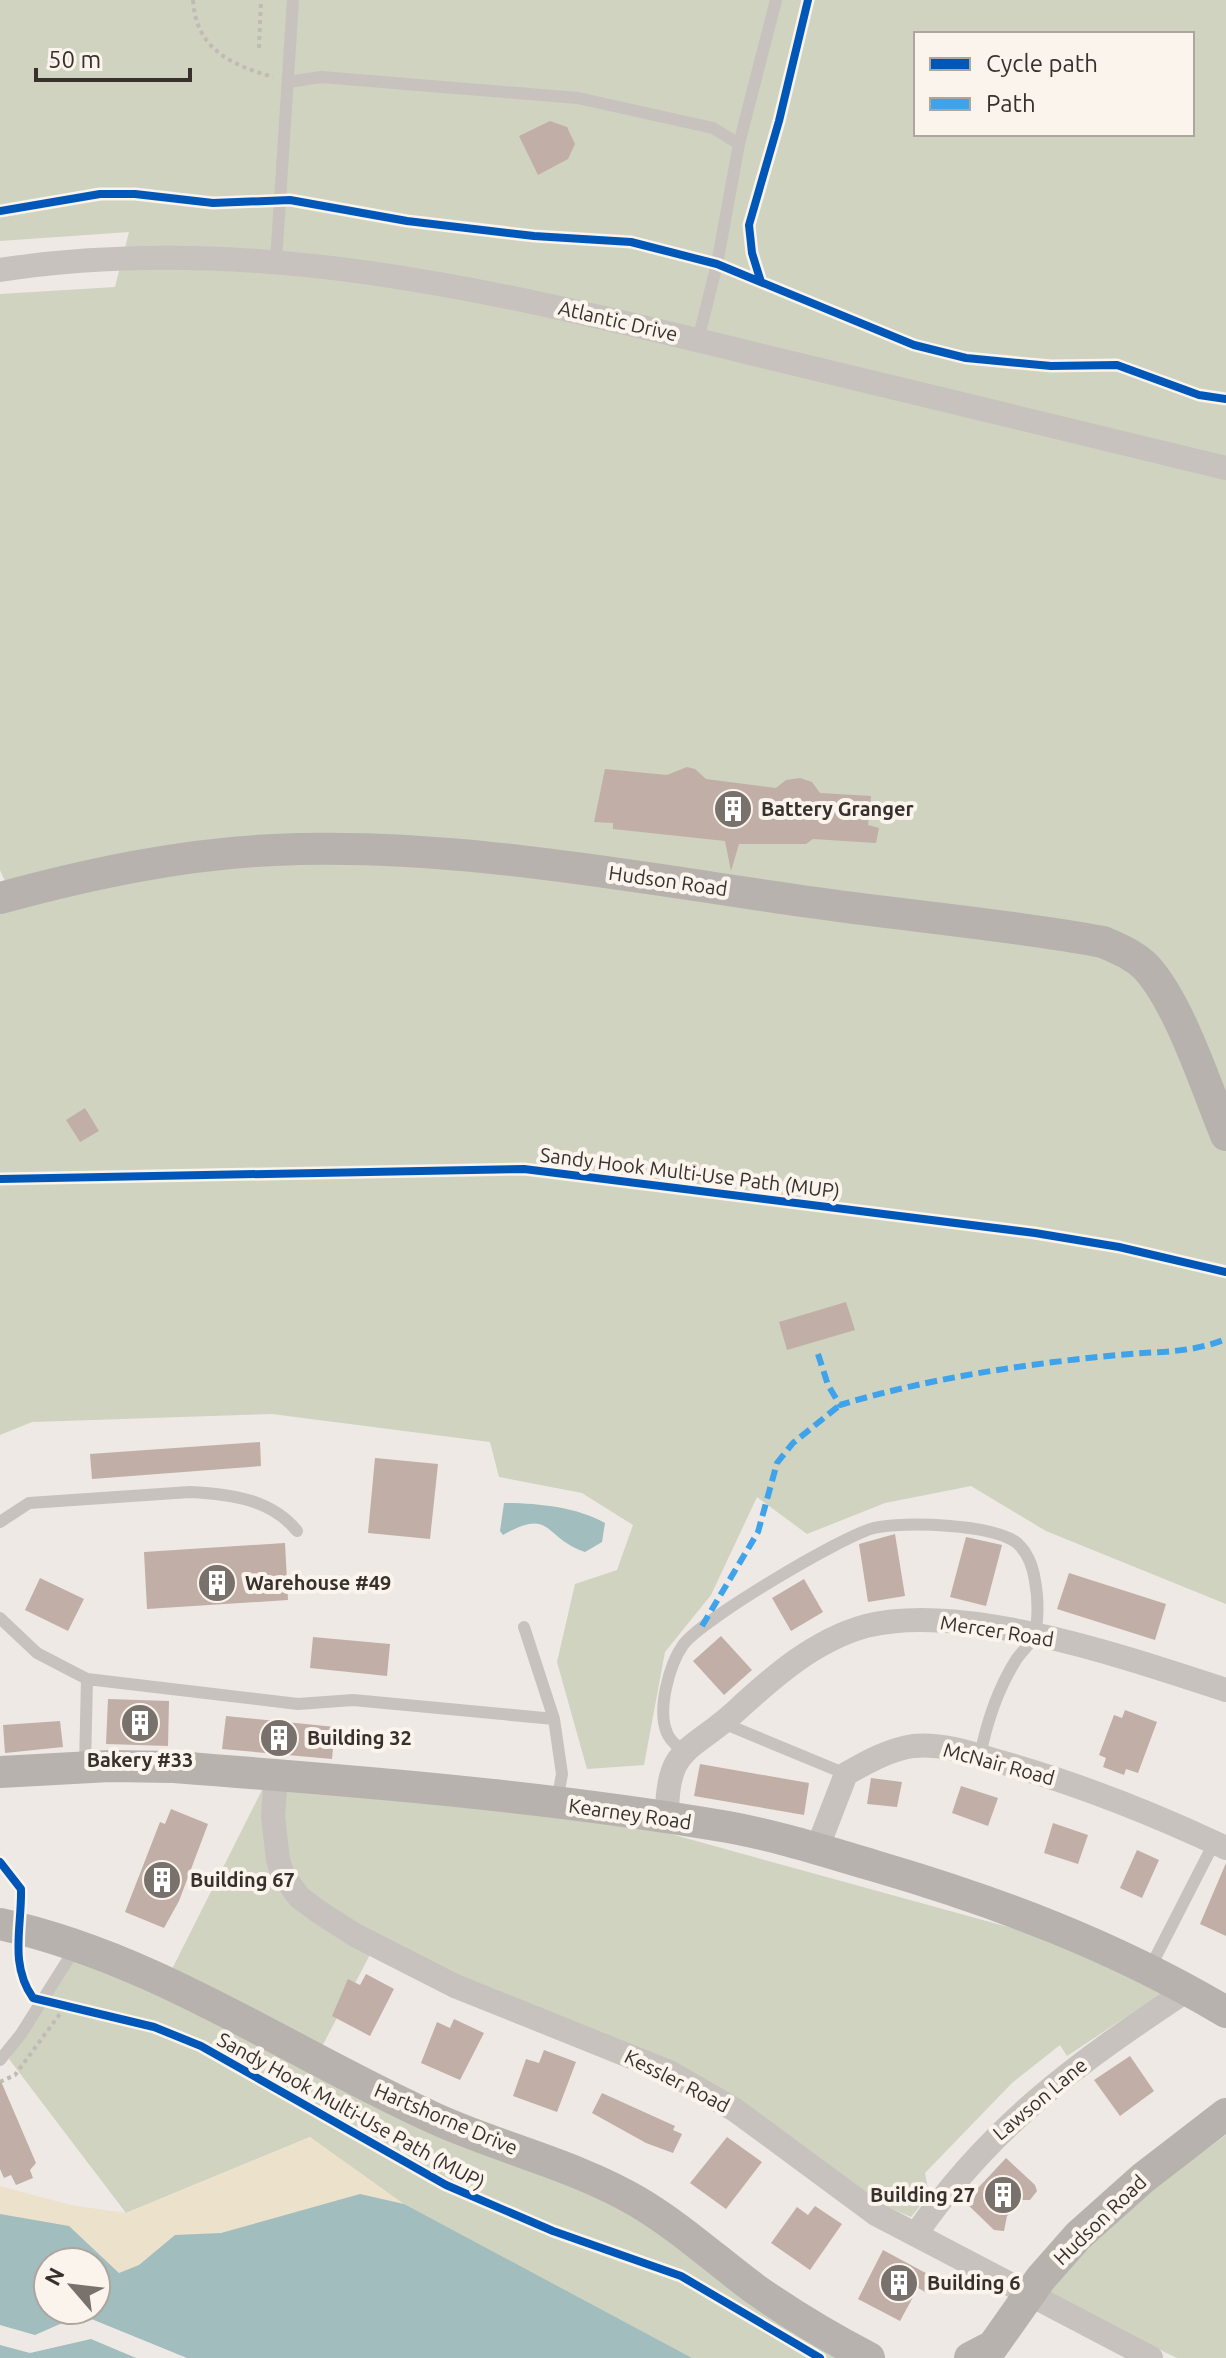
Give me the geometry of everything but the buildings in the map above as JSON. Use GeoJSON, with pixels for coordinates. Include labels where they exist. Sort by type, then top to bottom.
{"type":"FeatureCollection","features":[{"type":"Feature","properties":{"kind":"street","name":"Atlantic Drive"},"geometry":{"type":"LineString","coordinates":[[0,270],[122,259],[233,257],[381,272],[455,284],[698,340],[1226,468]]}},
{"type":"Feature","properties":{"kind":"street","name":"Hudson Road"},"geometry":{"type":"LineString","coordinates":[[0,898],[73,879],[179,860],[270,850],[403,850],[621,874],[1103,942],[1132,955],[1154,977],[1187,1040],[1226,1135]]}},
{"type":"Feature","properties":{"kind":"street","name":"Mercer Road"},"geometry":{"type":"LineString","coordinates":[[667,1820],[666,1786],[683,1751],[723,1723],[782,1669],[824,1643],[867,1626],[909,1619],[970,1622],[1151,1666],[1226,1690]]}},
{"type":"Feature","properties":{"kind":"street","name":"McNair Road"},"geometry":{"type":"LineString","coordinates":[[846,1774],[881,1755],[916,1746],[980,1756],[1111,1798],[1220,1846]]}},
{"type":"Feature","properties":{"kind":"street","name":"Kearney Road"},"geometry":{"type":"LineString","coordinates":[[0,1772],[85,1766],[156,1766],[276,1775],[557,1804],[729,1827],[817,1849],[1036,1918],[1150,1968],[1226,2012]]}},
{"type":"Feature","properties":{"kind":"street"},"geometry":{"type":"LineString","coordinates":[[817,1849],[846,1774]]}},
{"type":"Feature","properties":{"kind":"street","name":"Kessler Road"},"geometry":{"type":"LineString","coordinates":[[276,1775],[273,1816],[278,1860],[283,1875],[299,1897],[319,1912],[455,1986],[669,2072],[735,2110],[852,2198],[1028,2296],[1151,2358]]}},
{"type":"Feature","properties":{"kind":"street","name":"Hartshorne Drive"},"geometry":{"type":"LineString","coordinates":[[0,1924],[77,1945],[167,1982],[438,2120],[572,2170],[636,2201],[688,2235],[799,2319],[869,2358]]}},
{"type":"Feature","properties":{"kind":"street","name":"Lawson Lane"},"geometry":{"type":"LineString","coordinates":[[916,2234],[972,2159],[1014,2117],[1053,2084],[1189,1989]]}},
{"type":"Feature","properties":{"kind":"street","name":"Hudson Road"},"geometry":{"type":"LineString","coordinates":[[986,2354],[1028,2296],[1078,2236],[1224,2108]]}},
{"type":"Feature","properties":{"kind":"lane"},"geometry":{"type":"LineString","coordinates":[[276,261],[293,0]]}},
{"type":"Feature","properties":{"kind":"lane"},"geometry":{"type":"LineString","coordinates":[[698,340],[717,264],[739,144],[776,0]]}},
{"type":"Feature","properties":{"kind":"lane"},"geometry":{"type":"LineString","coordinates":[[288,82],[321,77],[578,98],[713,128],[739,144]]}},
{"type":"Feature","properties":{"kind":"lane"},"geometry":{"type":"LineString","coordinates":[[0,1522],[29,1503],[190,1492],[213,1493],[268,1505],[284,1516],[297,1531]]}},
{"type":"Feature","properties":{"kind":"lane"},"geometry":{"type":"LineString","coordinates":[[683,1751],[668,1737],[664,1726],[668,1682],[684,1644],[702,1626],[770,1583],[874,1528],[895,1525],[990,1531],[1016,1542],[1029,1561],[1035,1578],[1034,1636],[1016,1659],[989,1714],[980,1756]]}},
{"type":"Feature","properties":{"kind":"lane"},"geometry":{"type":"LineString","coordinates":[[0,1618],[37,1653],[87,1679],[298,1704],[353,1700],[554,1719]]}},
{"type":"Feature","properties":{"kind":"lane"},"geometry":{"type":"LineString","coordinates":[[524,1627],[554,1719],[562,1774],[557,1804]]}},
{"type":"Feature","properties":{"kind":"lane"},"geometry":{"type":"LineString","coordinates":[[85,1766],[87,1679]]}},
{"type":"Feature","properties":{"kind":"lane"},"geometry":{"type":"LineString","coordinates":[[723,1723],[846,1774]]}},
{"type":"Feature","properties":{"kind":"lane"},"geometry":{"type":"LineString","coordinates":[[1150,1968],[1220,1846]]}},
{"type":"Feature","properties":{"kind":"lane"},"geometry":{"type":"LineString","coordinates":[[0,2060],[77,1945]]}},
{"type":"Feature","properties":{"kind":"path"},"geometry":{"type":"LineString","coordinates":[[193,0],[203,37],[219,56],[242,68],[288,82]]}},
{"type":"Feature","properties":{"kind":"path"},"geometry":{"type":"LineString","coordinates":[[259,48],[261,0]]}},
{"type":"Feature","properties":{"kind":"path"},"geometry":{"type":"LineString","coordinates":[[0,2082],[15,2075],[70,2008],[41,2002]]}},
{"type":"Feature","properties":{"kind":"green space"},"geometry":{"type":"Polygon","coordinates":[[[0,0],[1226,0],[1226,1604],[1046,1531],[971,1486],[885,1503],[807,1534],[757,1497],[711,1595],[665,1652],[644,1765],[587,1769],[557,1662],[575,1584],[617,1570],[633,1525],[582,1493],[499,1477],[490,1442],[272,1414],[32,1422],[0,1435],[0,894],[9,890],[0,870],[0,294],[115,287],[129,232],[0,241],[0,0]]]}},
{"type":"Feature","properties":{"kind":"green space"},"geometry":{"type":"Polygon","coordinates":[[[265,1784],[649,1828],[1044,1937],[1165,1991],[1067,2056],[1060,2045],[1012,2083],[925,2173],[929,2195],[911,2217],[874,2201],[685,2076],[376,1943],[316,2058],[604,2183],[869,2358],[661,2358],[449,2244],[310,2137],[126,2213],[9,2059],[82,1939],[168,1977],[265,1784]]]}},
{"type":"Feature","properties":{"kind":"green space"},"geometry":{"type":"Polygon","coordinates":[[[1226,2135],[1226,2358],[1177,2358],[1043,2293],[1129,2206],[1226,2135]]]}},
{"type":"Feature","properties":{"kind":"sand"},"geometry":{"type":"Polygon","coordinates":[[[310,2137],[404,2204],[449,2244],[112,2323],[112,2246],[32,2246],[32,2326],[98,2326],[0,2349],[0,2186],[71,2205],[126,2213],[310,2137]]]}},
{"type":"Feature","properties":{"kind":"water"},"geometry":{"type":"Polygon","coordinates":[[[504,1503],[556,1507],[582,1513],[605,1523],[602,1542],[585,1552],[540,1524],[519,1527],[503,1535],[500,1531],[504,1503]]]}},
{"type":"Feature","properties":{"kind":"water"},"geometry":{"type":"Polygon","coordinates":[[[360,2194],[404,2204],[692,2358],[0,2358],[0,2214],[69,2226],[90,2246],[32,2246],[32,2326],[112,2326],[112,2266],[119,2273],[139,2265],[175,2235],[221,2233],[360,2194]]]}},
{"type":"Feature","properties":{"kind":"pier"},"geometry":{"type":"Polygon","coordinates":[[[0,2325],[35,2335],[55,2326],[109,2326],[187,2358],[136,2358],[91,2339],[30,2353],[0,2345],[0,2325]]]}},
{"type":"Feature","properties":{"kind":"marked path"},"geometry":{"type":"LineString","coordinates":[[818,1354],[828,1385],[840,1405],[978,1373],[1186,1350],[1226,1339]]}},
{"type":"Feature","properties":{"kind":"marked path"},"geometry":{"type":"LineString","coordinates":[[702,1626],[758,1532],[777,1463],[793,1443],[840,1405]]}},
{"type":"Feature","properties":{"kind":"cycle path"},"geometry":{"type":"LineString","coordinates":[[761,282],[752,253],[749,225],[779,121],[808,0]]}},
{"type":"Feature","properties":{"kind":"cycle path"},"geometry":{"type":"LineString","coordinates":[[0,211],[100,194],[135,194],[213,203],[290,200],[407,221],[534,236],[631,242],[717,264],[914,345],[966,358],[1051,366],[1117,365],[1199,395],[1226,399]]}},
{"type":"Feature","properties":{"kind":"cycle path","name":"Sandy Hook Multi-Use Path (MUP)"},"geometry":{"type":"LineString","coordinates":[[0,1179],[524,1169],[1035,1233],[1119,1247],[1226,1272]]}},
{"type":"Feature","properties":{"kind":"cycle path","name":"Sandy Hook Multi-Use Path (MUP)"},"geometry":{"type":"LineString","coordinates":[[0,1862],[21,1889],[19,1959],[21,1972],[33,1998],[154,2027],[201,2046],[446,2185],[553,2231],[681,2276],[820,2358]]}},
{"type":"Feature","properties":{"kind":"place","name":"Battery Granger"},"geometry":{"type":"Point","coordinates":[733,809]}},
{"type":"Feature","properties":{"kind":"place","name":"Warehouse #49"},"geometry":{"type":"Point","coordinates":[217,1583]}},
{"type":"Feature","properties":{"kind":"place","name":"Bakery #33"},"geometry":{"type":"Point","coordinates":[140,1723]}},
{"type":"Feature","properties":{"kind":"place","name":"Building 32"},"geometry":{"type":"Point","coordinates":[279,1738]}},
{"type":"Feature","properties":{"kind":"place","name":"Building 67"},"geometry":{"type":"Point","coordinates":[162,1880]}},
{"type":"Feature","properties":{"kind":"place","name":"Building 27"},"geometry":{"type":"Point","coordinates":[1003,2195]}},
{"type":"Feature","properties":{"kind":"place","name":"Building 6"},"geometry":{"type":"Point","coordinates":[899,2283]}}]}
